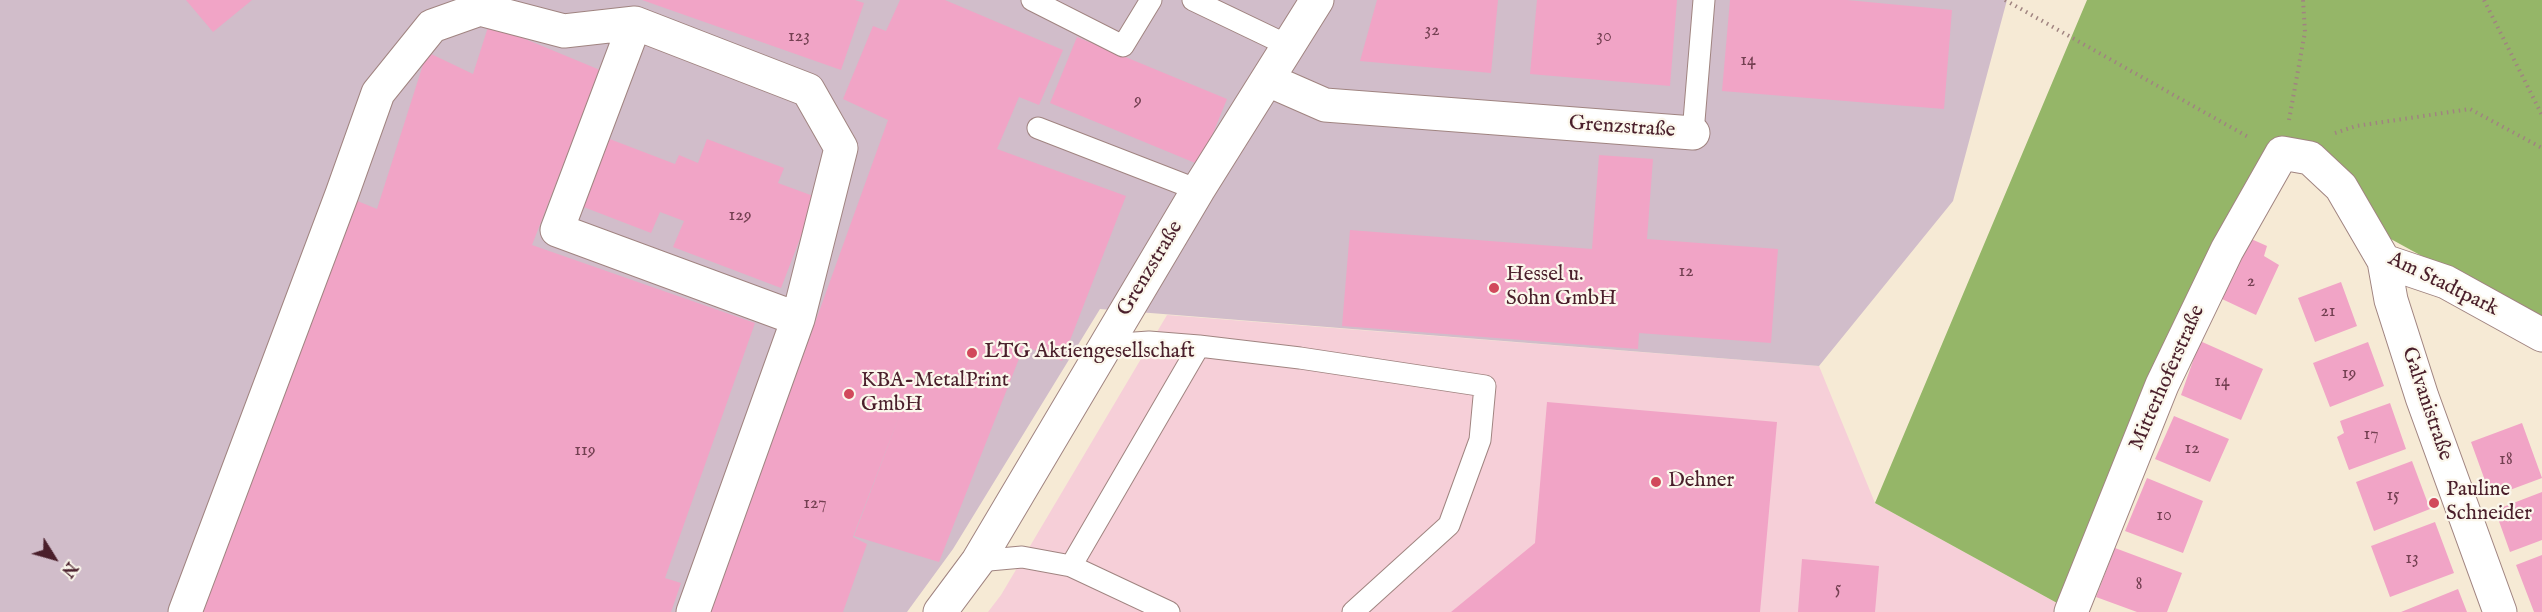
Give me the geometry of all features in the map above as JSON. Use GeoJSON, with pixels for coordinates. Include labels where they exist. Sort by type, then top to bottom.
{"type":"FeatureCollection","features":[{"type":"Feature","properties":{"kind":"street","name":"Grenzstraße"},"geometry":{"type":"LineString","coordinates":[[940,612],[978,561],[1198,190],[1317,0]]}},
{"type":"Feature","properties":{"kind":"street"},"geometry":{"type":"LineString","coordinates":[[184,612],[378,93],[432,26],[480,9],[564,31],[635,23],[808,90],[841,148],[798,319],[693,612]]}},
{"type":"Feature","properties":{"kind":"street"},"geometry":{"type":"LineString","coordinates":[[635,23],[557,230],[798,319]]}},
{"type":"Feature","properties":{"kind":"street","name":"Grenzstraße"},"geometry":{"type":"LineString","coordinates":[[1268,80],[1325,105],[1693,133]]}},
{"type":"Feature","properties":{"kind":"street","name":"Am Stadtpark"},"geometry":{"type":"LineString","coordinates":[[2282,153],[2310,158],[2341,187],[2384,261],[2446,282],[2542,335]]}},
{"type":"Feature","properties":{"kind":"street","name":"Mitterhoferstraße"},"geometry":{"type":"LineString","coordinates":[[2070,612],[2162,385],[2227,250],[2282,153]]}},
{"type":"Feature","properties":{"kind":"street","name":"Galvanistraße"},"geometry":{"type":"LineString","coordinates":[[2384,261],[2391,300],[2422,397],[2500,612]]}},
{"type":"Feature","properties":{"kind":"lane"},"geometry":{"type":"LineString","coordinates":[[1032,0],[1124,46],[1151,0]]}},
{"type":"Feature","properties":{"kind":"lane"},"geometry":{"type":"LineString","coordinates":[[1193,0],[1290,46]]}},
{"type":"Feature","properties":{"kind":"lane"},"geometry":{"type":"LineString","coordinates":[[1693,133],[1704,0]]}},
{"type":"Feature","properties":{"kind":"lane"},"geometry":{"type":"LineString","coordinates":[[1038,128],[1198,190]]}},
{"type":"Feature","properties":{"kind":"lane"},"geometry":{"type":"LineString","coordinates":[[1106,345],[1149,342],[1199,346],[1300,358],[1485,386],[1480,440],[1449,525],[1353,612]]}},
{"type":"Feature","properties":{"kind":"lane"},"geometry":{"type":"LineString","coordinates":[[1071,566],[1199,346]]}},
{"type":"Feature","properties":{"kind":"lane"},"geometry":{"type":"LineString","coordinates":[[978,561],[1022,557],[1071,566],[1169,612]]}},
{"type":"Feature","properties":{"kind":"path"},"geometry":{"type":"LineString","coordinates":[[2005,0],[2234,131],[2282,153],[2355,126],[2470,109],[2542,148]]}},
{"type":"Feature","properties":{"kind":"path"},"geometry":{"type":"LineString","coordinates":[[2282,153],[2305,32],[2303,0]]}},
{"type":"Feature","properties":{"kind":"path"},"geometry":{"type":"LineString","coordinates":[[2484,0],[2542,115]]}},
{"type":"Feature","properties":{"kind":"shaded area"},"geometry":{"type":"Polygon","coordinates":[[[0,0],[2007,0],[1953,201],[1819,366],[1100,309],[953,549],[907,612],[0,612],[0,0]]]}},
{"type":"Feature","properties":{"kind":"shaded area"},"geometry":{"type":"Polygon","coordinates":[[[1167,315],[1819,366],[1875,503],[2057,603],[2055,612],[988,612],[1001,595],[1167,315]]]}},
{"type":"Feature","properties":{"kind":"green space"},"geometry":{"type":"Polygon","coordinates":[[[2087,0],[2542,0],[2542,322],[2389,238],[2272,144],[2057,603],[1875,503],[2087,0]]]}},
{"type":"Feature","properties":{"kind":"building"},"geometry":{"type":"Polygon","coordinates":[[[186,0],[252,0],[213,32],[186,0]]]}},
{"type":"Feature","properties":{"kind":"building"},"geometry":{"type":"Polygon","coordinates":[[[642,0],[855,0],[864,3],[841,70],[642,0]]]}},
{"type":"Feature","properties":{"kind":"building"},"geometry":{"type":"Polygon","coordinates":[[[900,0],[945,0],[1063,50],[1039,105],[1019,97],[997,149],[1126,196],[1062,361],[1024,346],[939,562],[854,536],[903,406],[851,542],[853,537],[867,544],[843,612],[711,612],[888,120],[843,99],[873,26],[886,31],[900,0]]]}},
{"type":"Feature","properties":{"kind":"building"},"geometry":{"type":"Polygon","coordinates":[[[1377,0],[1498,0],[1491,73],[1360,61],[1377,0]]]}},
{"type":"Feature","properties":{"kind":"building"},"geometry":{"type":"Polygon","coordinates":[[[1537,0],[1677,0],[1670,86],[1530,74],[1537,0]]]}},
{"type":"Feature","properties":{"kind":"building"},"geometry":{"type":"Polygon","coordinates":[[[1730,0],[1847,0],[1952,10],[1944,109],[1722,91],[1730,0]]]}},
{"type":"Feature","properties":{"kind":"building"},"geometry":{"type":"Polygon","coordinates":[[[489,24],[600,70],[532,245],[755,323],[665,578],[681,583],[671,612],[202,612],[355,200],[377,209],[427,52],[473,74],[489,24]]]}},
{"type":"Feature","properties":{"kind":"building"},"geometry":{"type":"Polygon","coordinates":[[[1077,37],[1227,99],[1200,165],[1050,103],[1077,37]]]}},
{"type":"Feature","properties":{"kind":"building"},"geometry":{"type":"Polygon","coordinates":[[[607,138],[675,164],[679,155],[698,163],[707,139],[784,168],[778,183],[816,197],[781,288],[673,247],[684,221],[660,212],[651,233],[581,206],[607,138]]]}},
{"type":"Feature","properties":{"kind":"building","name":"Hessel u. Sohn GmbH"},"geometry":{"type":"Polygon","coordinates":[[[1599,155],[1653,159],[1647,239],[1778,249],[1771,343],[1639,333],[1638,349],[1342,326],[1350,230],[1592,249],[1599,155]]]}},
{"type":"Feature","properties":{"kind":"building"},"geometry":{"type":"Polygon","coordinates":[[[2249,238],[2267,246],[2264,256],[2279,265],[2256,315],[2222,299],[2249,238]]]}},
{"type":"Feature","properties":{"kind":"building"},"geometry":{"type":"Polygon","coordinates":[[[2341,282],[2357,326],[2315,342],[2298,298],[2341,282]]]}},
{"type":"Feature","properties":{"kind":"building"},"geometry":{"type":"Polygon","coordinates":[[[2200,341],[2263,369],[2241,420],[2181,395],[2200,341]]]}},
{"type":"Feature","properties":{"kind":"building"},"geometry":{"type":"Polygon","coordinates":[[[2368,342],[2384,386],[2330,407],[2313,363],[2368,342]]]}},
{"type":"Feature","properties":{"kind":"building","name":"Dehner"},"geometry":{"type":"Polygon","coordinates":[[[1547,402],[1777,422],[1760,612],[1451,612],[1535,543],[1547,402]]]}},
{"type":"Feature","properties":{"kind":"building"},"geometry":{"type":"Polygon","coordinates":[[[2390,403],[2406,449],[2349,470],[2337,437],[2344,433],[2340,421],[2390,403]]]}},
{"type":"Feature","properties":{"kind":"building"},"geometry":{"type":"Polygon","coordinates":[[[2174,416],[2229,439],[2210,482],[2155,459],[2174,416]]]}},
{"type":"Feature","properties":{"kind":"building"},"geometry":{"type":"Polygon","coordinates":[[[2522,423],[2542,478],[2491,497],[2471,442],[2522,423]]]}},
{"type":"Feature","properties":{"kind":"building"},"geometry":{"type":"Polygon","coordinates":[[[2412,461],[2430,509],[2374,531],[2356,482],[2412,461]]]}},
{"type":"Feature","properties":{"kind":"building"},"geometry":{"type":"Polygon","coordinates":[[[2147,478],[2203,501],[2183,553],[2125,531],[2147,478]]]}},
{"type":"Feature","properties":{"kind":"building"},"geometry":{"type":"Polygon","coordinates":[[[2542,492],[2542,540],[2510,552],[2495,510],[2542,492]]]}},
{"type":"Feature","properties":{"kind":"building"},"geometry":{"type":"Polygon","coordinates":[[[2435,522],[2454,573],[2390,597],[2371,546],[2435,522]]]}},
{"type":"Feature","properties":{"kind":"building"},"geometry":{"type":"Polygon","coordinates":[[[2115,548],[2182,573],[2167,612],[2137,612],[2096,597],[2115,548]]]}},
{"type":"Feature","properties":{"kind":"building"},"geometry":{"type":"Polygon","coordinates":[[[2542,555],[2542,612],[2534,612],[2516,565],[2542,555]]]}},
{"type":"Feature","properties":{"kind":"building"},"geometry":{"type":"Polygon","coordinates":[[[1802,559],[1879,566],[1875,612],[1798,612],[1802,559]]]}},
{"type":"Feature","properties":{"kind":"building"},"geometry":{"type":"Polygon","coordinates":[[[2458,589],[2467,612],[2401,612],[2458,589]]]}},
{"type":"Feature","properties":{"kind":"place","name":"Hessel u. Sohn GmbH"},"geometry":{"type":"Point","coordinates":[1494,288]}},
{"type":"Feature","properties":{"kind":"place","name":"LTG Aktiengesellschaft"},"geometry":{"type":"Point","coordinates":[972,353]}},
{"type":"Feature","properties":{"kind":"place","name":"KBA-MetalPrint GmbH"},"geometry":{"type":"Point","coordinates":[849,394]}},
{"type":"Feature","properties":{"kind":"place","name":"Dehner"},"geometry":{"type":"Point","coordinates":[1656,482]}},
{"type":"Feature","properties":{"kind":"place","name":"Pauline Schneider"},"geometry":{"type":"Point","coordinates":[2434,503]}}]}
